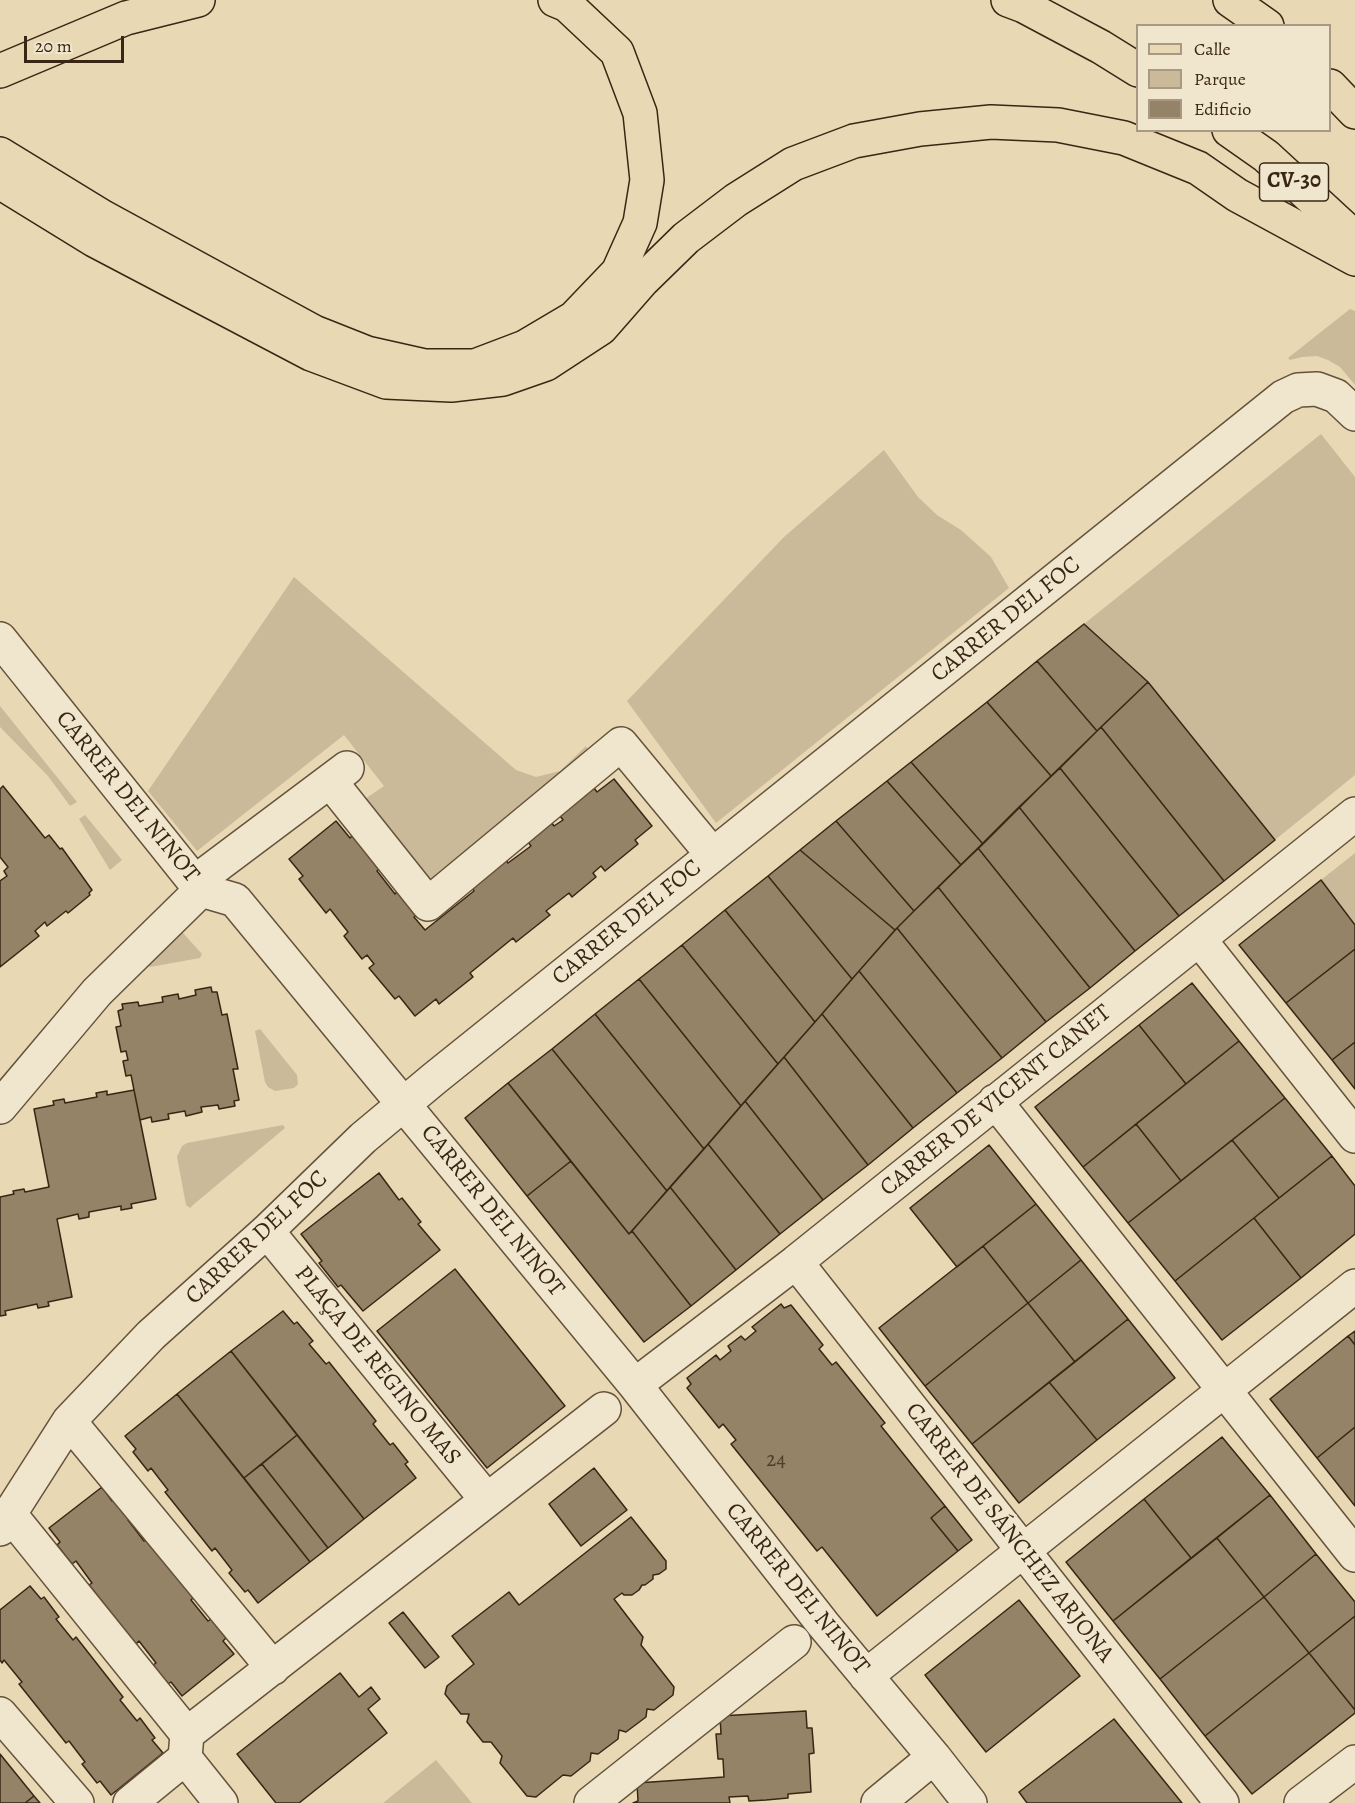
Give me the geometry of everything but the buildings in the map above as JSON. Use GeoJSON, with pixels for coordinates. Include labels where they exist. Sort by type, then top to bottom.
{"type":"FeatureCollection","features":[{"type":"Feature","properties":{"kind":"main road"},"geometry":{"type":"LineString","coordinates":[[0,71],[126,18],[198,0]]}},
{"type":"Feature","properties":{"kind":"main road"},"geometry":{"type":"LineString","coordinates":[[0,182],[314,332],[367,353],[424,366],[475,366],[525,347],[574,318],[618,272],[640,223],[647,180],[640,113],[617,52],[567,5],[555,0]]}},
{"type":"Feature","properties":{"kind":"main road"},"geometry":{"type":"LineString","coordinates":[[1008,0],[1024,6],[1101,47],[1136,69]]}},
{"type":"Feature","properties":{"kind":"main road"},"geometry":{"type":"LineString","coordinates":[[1230,0],[1264,24]]}},
{"type":"Feature","properties":{"kind":"main road"},"geometry":{"type":"LineString","coordinates":[[1331,88],[1355,111]]}},
{"type":"Feature","properties":{"kind":"main road"},"geometry":{"type":"LineString","coordinates":[[0,154],[98,229],[311,354],[386,382],[451,386],[503,379],[546,364],[601,328],[643,280],[686,238],[736,200],[793,164],[854,141],[920,129],[991,122],[1058,125],[1124,138],[1198,168],[1237,195],[1355,260]]}},
{"type":"Feature","properties":{"kind":"main road","name":"CV-30"},"geometry":{"type":"LineString","coordinates":[[1231,132],[1266,156],[1355,238]]}},
{"type":"Feature","properties":{"kind":"street","name":"CARRER DEL FOC"},"geometry":{"type":"LineString","coordinates":[[5,1521],[69,1421],[150,1335],[267,1231],[363,1138],[712,854],[1283,397],[1298,390],[1317,389],[1336,396],[1355,414]]}},
{"type":"Feature","properties":{"kind":"street","name":"CARRER DEL NINOT"},"geometry":{"type":"LineString","coordinates":[[0,639],[198,886],[235,900],[635,1385],[823,1624],[970,1803]]}},
{"type":"Feature","properties":{"kind":"street"},"geometry":{"type":"LineString","coordinates":[[0,1107],[97,992],[198,886],[338,775],[428,904],[621,744],[712,854]]}},
{"type":"Feature","properties":{"kind":"street","name":"CARRER DE VICENT CANET"},"geometry":{"type":"LineString","coordinates":[[635,1385],[796,1262],[1355,813]]}},
{"type":"Feature","properties":{"kind":"street"},"geometry":{"type":"LineString","coordinates":[[1199,939],[1355,1136]]}},
{"type":"Feature","properties":{"kind":"street"},"geometry":{"type":"LineString","coordinates":[[995,1101],[1355,1555]]}},
{"type":"Feature","properties":{"kind":"street","name":"PLAÇA DE REGINO MAS"},"geometry":{"type":"LineString","coordinates":[[267,1231],[487,1500]]}},
{"type":"Feature","properties":{"kind":"street","name":"CARRER DE SÁNCHEZ ARJONA"},"geometry":{"type":"LineString","coordinates":[[796,1262],[1222,1803]]}},
{"type":"Feature","properties":{"kind":"street"},"geometry":{"type":"LineString","coordinates":[[866,1676],[1355,1286]]}},
{"type":"Feature","properties":{"kind":"street"},"geometry":{"type":"LineString","coordinates":[[130,1803],[186,1746],[273,1668],[604,1409]]}},
{"type":"Feature","properties":{"kind":"street"},"geometry":{"type":"LineString","coordinates":[[69,1421],[273,1668]]}},
{"type":"Feature","properties":{"kind":"street"},"geometry":{"type":"LineString","coordinates":[[5,1521],[186,1746],[221,1803]]}},
{"type":"Feature","properties":{"kind":"street"},"geometry":{"type":"LineString","coordinates":[[591,1803],[794,1642]]}},
{"type":"Feature","properties":{"kind":"street"},"geometry":{"type":"LineString","coordinates":[[0,1714],[77,1803]]}},
{"type":"Feature","properties":{"kind":"street"},"geometry":{"type":"LineString","coordinates":[[878,1803],[934,1757]]}},
{"type":"Feature","properties":{"kind":"street"},"geometry":{"type":"LineString","coordinates":[[1301,1803],[1355,1762]]}},
{"type":"Feature","properties":{"kind":"green space"},"geometry":{"type":"Polygon","coordinates":[[[1350,309],[1355,311],[1355,385],[1340,367],[1328,360],[1317,356],[1290,360],[1288,358],[1350,309]]]}},
{"type":"Feature","properties":{"kind":"green space"},"geometry":{"type":"Polygon","coordinates":[[[1321,434],[1355,477],[1355,775],[1275,840],[1148,682],[1084,624],[1321,434]]]}},
{"type":"Feature","properties":{"kind":"green space"},"geometry":{"type":"Polygon","coordinates":[[[884,450],[918,497],[937,515],[961,530],[991,557],[1009,588],[716,823],[627,701],[784,537],[884,450]]]}},
{"type":"Feature","properties":{"kind":"green space"},"geometry":{"type":"Polygon","coordinates":[[[294,577],[516,770],[536,777],[560,771],[586,746],[593,758],[429,886],[362,801],[384,786],[344,735],[197,851],[148,791],[294,577]]]}},
{"type":"Feature","properties":{"kind":"green space"},"geometry":{"type":"Polygon","coordinates":[[[0,706],[77,802],[70,806],[48,776],[0,727],[0,706]]]}},
{"type":"Feature","properties":{"kind":"green space"},"geometry":{"type":"Polygon","coordinates":[[[85,815],[122,860],[110,870],[79,819],[85,815]]]}},
{"type":"Feature","properties":{"kind":"green space"},"geometry":{"type":"Polygon","coordinates":[[[1355,853],[1355,925],[1321,880],[1355,853]]]}},
{"type":"Feature","properties":{"kind":"green space"},"geometry":{"type":"Polygon","coordinates":[[[182,932],[202,954],[200,958],[150,967],[147,964],[182,932]]]}},
{"type":"Feature","properties":{"kind":"green space"},"geometry":{"type":"Polygon","coordinates":[[[260,1029],[297,1075],[298,1084],[294,1088],[275,1091],[265,1082],[255,1031],[260,1029]]]}},
{"type":"Feature","properties":{"kind":"green space"},"geometry":{"type":"Polygon","coordinates":[[[283,1125],[285,1128],[190,1208],[186,1205],[177,1157],[182,1146],[187,1143],[283,1125]]]}},
{"type":"Feature","properties":{"kind":"green space"},"geometry":{"type":"Polygon","coordinates":[[[436,1760],[472,1803],[383,1803],[436,1760]]]}}]}
